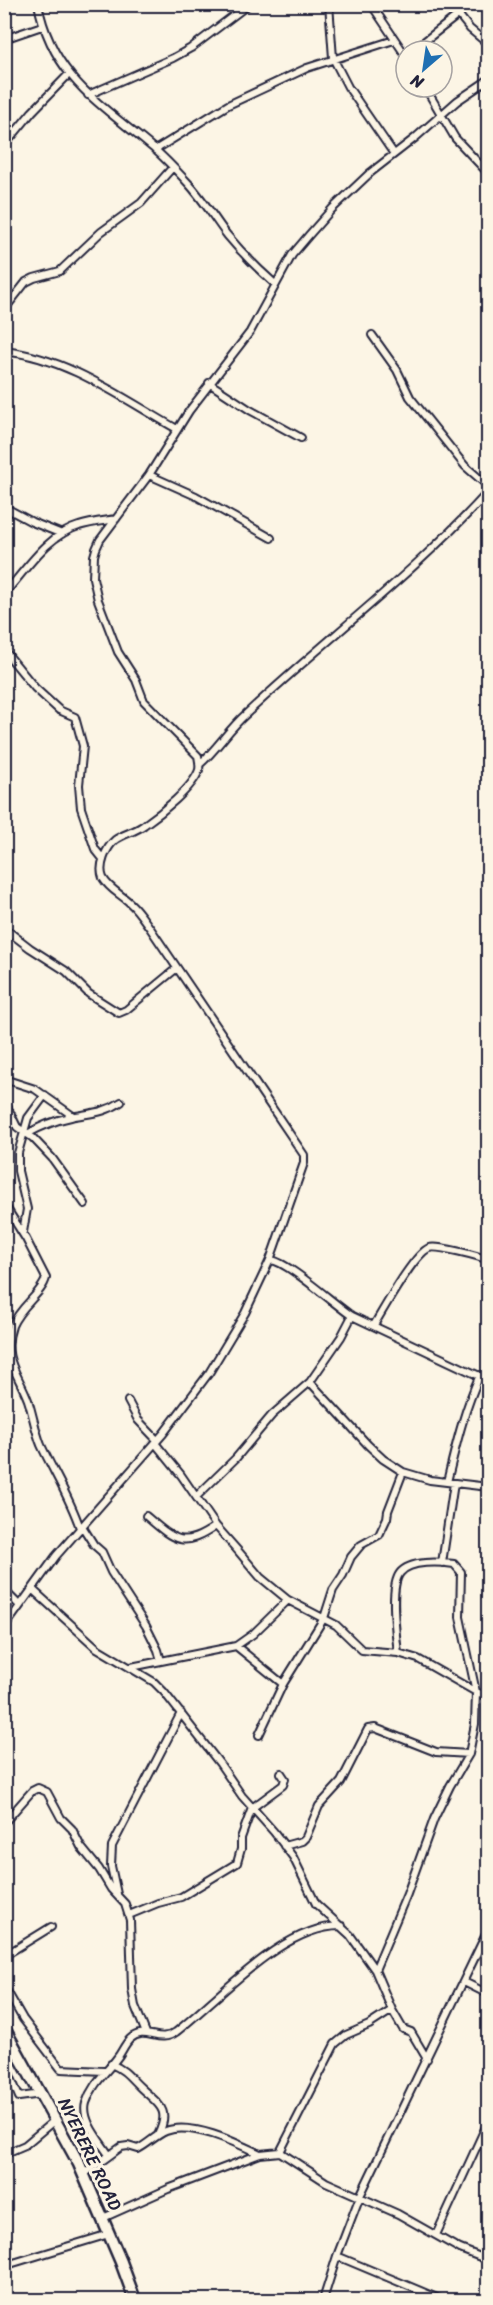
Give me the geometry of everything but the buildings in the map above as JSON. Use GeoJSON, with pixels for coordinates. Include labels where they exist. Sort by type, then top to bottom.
{"type":"FeatureCollection","features":[{"type":"Feature","properties":{"kind":"main road","name":"NYERERE ROAD"},"geometry":{"type":"LineString","coordinates":[[4,2028],[43,2094],[84,2174],[135,2301]]}},
{"type":"Feature","properties":{"kind":"street"},"geometry":{"type":"LineString","coordinates":[[39,4],[42,26],[69,74],[88,96],[155,150],[190,185],[239,249],[275,284]]}},
{"type":"Feature","properties":{"kind":"street"},"geometry":{"type":"LineString","coordinates":[[88,96],[173,58],[249,4]]}},
{"type":"Feature","properties":{"kind":"street"},"geometry":{"type":"LineString","coordinates":[[329,4],[333,58],[353,95],[394,154]]}},
{"type":"Feature","properties":{"kind":"street"},"geometry":{"type":"LineString","coordinates":[[155,150],[228,105],[307,68],[394,40],[371,4]]}},
{"type":"Feature","properties":{"kind":"street"},"geometry":{"type":"LineString","coordinates":[[450,4],[458,15],[489,44]]}},
{"type":"Feature","properties":{"kind":"street"},"geometry":{"type":"LineString","coordinates":[[427,39],[458,15]]}},
{"type":"Feature","properties":{"kind":"street"},"geometry":{"type":"LineString","coordinates":[[4,39],[42,26]]}},
{"type":"Feature","properties":{"kind":"street"},"geometry":{"type":"LineString","coordinates":[[4,146],[32,112],[69,74]]}},
{"type":"Feature","properties":{"kind":"street"},"geometry":{"type":"LineString","coordinates":[[4,1628],[81,1527],[156,1441],[209,1372],[233,1335],[270,1260],[304,1162],[304,1155],[141,915],[103,877],[101,868],[103,859],[117,838],[143,826],[182,793],[198,771],[200,764],[198,756],[144,701],[136,680],[118,652],[98,600],[93,578],[94,556],[100,540],[149,476],[177,429],[209,383],[250,332],[292,255],[332,209],[370,173],[457,101],[489,80]]}},
{"type":"Feature","properties":{"kind":"street"},"geometry":{"type":"LineString","coordinates":[[432,99],[455,138],[489,173]]}},
{"type":"Feature","properties":{"kind":"street"},"geometry":{"type":"LineString","coordinates":[[4,310],[26,282],[60,272],[101,232],[141,203],[172,168]]}},
{"type":"Feature","properties":{"kind":"street"},"geometry":{"type":"LineString","coordinates":[[372,335],[397,370],[410,397],[465,466],[489,486]]}},
{"type":"Feature","properties":{"kind":"street"},"geometry":{"type":"LineString","coordinates":[[4,351],[35,355],[80,373],[177,429]]}},
{"type":"Feature","properties":{"kind":"street"},"geometry":{"type":"LineString","coordinates":[[209,383],[250,410],[301,438]]}},
{"type":"Feature","properties":{"kind":"street"},"geometry":{"type":"LineString","coordinates":[[149,476],[195,496],[271,538]]}},
{"type":"Feature","properties":{"kind":"street"},"geometry":{"type":"LineString","coordinates":[[200,764],[216,750],[244,715],[343,626],[411,569],[489,492]]}},
{"type":"Feature","properties":{"kind":"street"},"geometry":{"type":"LineString","coordinates":[[4,507],[62,534]]}},
{"type":"Feature","properties":{"kind":"street"},"geometry":{"type":"LineString","coordinates":[[4,594],[48,544],[62,534],[80,525],[116,519]]}},
{"type":"Feature","properties":{"kind":"street"},"geometry":{"type":"LineString","coordinates":[[4,650],[21,672],[50,702],[64,713],[75,717],[83,746],[79,785],[81,808],[95,849],[103,859]]}},
{"type":"Feature","properties":{"kind":"street"},"geometry":{"type":"LineString","coordinates":[[4,928],[66,971],[96,1000],[119,1013],[126,1010],[177,968]]}},
{"type":"Feature","properties":{"kind":"street"},"geometry":{"type":"LineString","coordinates":[[4,1079],[35,1089],[73,1116]]}},
{"type":"Feature","properties":{"kind":"street"},"geometry":{"type":"LineString","coordinates":[[23,1233],[26,1203],[17,1161],[28,1118],[45,1095]]}},
{"type":"Feature","properties":{"kind":"street"},"geometry":{"type":"LineString","coordinates":[[4,1100],[14,1122],[52,1158],[85,1204]]}},
{"type":"Feature","properties":{"kind":"street"},"geometry":{"type":"LineString","coordinates":[[25,1133],[73,1116],[100,1113],[121,1102]]}},
{"type":"Feature","properties":{"kind":"street"},"geometry":{"type":"LineString","coordinates":[[4,1204],[23,1233],[46,1278],[44,1284],[27,1302],[12,1326],[9,1360],[27,1399],[39,1441],[72,1504],[81,1527],[102,1552],[111,1572],[159,1650],[161,1661]]}},
{"type":"Feature","properties":{"kind":"street"},"geometry":{"type":"LineString","coordinates":[[374,1325],[415,1261],[429,1248],[439,1247],[489,1260]]}},
{"type":"Feature","properties":{"kind":"street"},"geometry":{"type":"LineString","coordinates":[[270,1260],[273,1259],[285,1266],[352,1316],[489,1380]]}},
{"type":"Feature","properties":{"kind":"street"},"geometry":{"type":"LineString","coordinates":[[197,1496],[236,1458],[272,1415],[310,1382],[341,1337],[352,1316]]}},
{"type":"Feature","properties":{"kind":"street"},"geometry":{"type":"LineString","coordinates":[[442,1563],[451,1482],[461,1425],[480,1375]]}},
{"type":"Feature","properties":{"kind":"street"},"geometry":{"type":"LineString","coordinates":[[310,1382],[383,1460],[403,1472],[430,1480],[489,1487]]}},
{"type":"Feature","properties":{"kind":"street"},"geometry":{"type":"LineString","coordinates":[[128,1401],[138,1420],[197,1496],[216,1526],[260,1576],[288,1600],[336,1625],[362,1650],[398,1653],[433,1666],[476,1692],[489,1696]]}},
{"type":"Feature","properties":{"kind":"street"},"geometry":{"type":"LineString","coordinates":[[259,1735],[283,1684],[324,1618],[333,1590],[351,1557],[361,1545],[379,1535],[403,1472]]}},
{"type":"Feature","properties":{"kind":"street"},"geometry":{"type":"LineString","coordinates":[[146,1516],[165,1533],[186,1540],[199,1537],[216,1526]]}},
{"type":"Feature","properties":{"kind":"street"},"geometry":{"type":"LineString","coordinates":[[375,1970],[407,1894],[438,1809],[469,1754],[477,1714],[476,1692],[460,1617],[461,1572],[454,1564],[412,1566],[400,1574],[395,1588],[398,1653]]}},
{"type":"Feature","properties":{"kind":"street"},"geometry":{"type":"LineString","coordinates":[[32,1589],[97,1648],[154,1682],[182,1713],[252,1808],[284,1846],[302,1873],[316,1904],[342,1926],[375,1970],[403,2029],[411,2032],[427,2059]]}},
{"type":"Feature","properties":{"kind":"street"},"geometry":{"type":"LineString","coordinates":[[4,1590],[20,1606]]}},
{"type":"Feature","properties":{"kind":"street"},"geometry":{"type":"LineString","coordinates":[[131,1667],[236,1646],[253,1634],[288,1600]]}},
{"type":"Feature","properties":{"kind":"street"},"geometry":{"type":"LineString","coordinates":[[236,1646],[283,1684]]}},
{"type":"Feature","properties":{"kind":"street"},"geometry":{"type":"LineString","coordinates":[[117,1895],[111,1866],[112,1846],[122,1822],[182,1713]]}},
{"type":"Feature","properties":{"kind":"street"},"geometry":{"type":"LineString","coordinates":[[284,1846],[302,1841],[306,1837],[319,1806],[341,1782],[368,1729],[375,1728],[436,1752],[469,1754]]}},
{"type":"Feature","properties":{"kind":"street"},"geometry":{"type":"LineString","coordinates":[[129,1915],[158,1903],[181,1897],[237,1863],[241,1850],[241,1838],[252,1808],[283,1785],[285,1779],[281,1773]]}},
{"type":"Feature","properties":{"kind":"street"},"geometry":{"type":"LineString","coordinates":[[4,1823],[32,1791],[38,1788],[42,1790],[51,1800],[61,1818],[69,1824],[81,1847],[125,1904],[129,1915],[132,1989],[135,2006],[146,2033]]}},
{"type":"Feature","properties":{"kind":"street"},"geometry":{"type":"LineString","coordinates":[[109,2155],[85,2114],[86,2104],[92,2089],[132,2038],[146,2033],[160,2038],[174,2034],[238,1978],[295,1938],[317,1930],[342,1926]]}},
{"type":"Feature","properties":{"kind":"street"},"geometry":{"type":"LineString","coordinates":[[4,1956],[51,1927]]}},
{"type":"Feature","properties":{"kind":"street"},"geometry":{"type":"LineString","coordinates":[[323,2301],[360,2196],[489,1930]]}},
{"type":"Feature","properties":{"kind":"street"},"geometry":{"type":"LineString","coordinates":[[464,1982],[489,1994]]}},
{"type":"Feature","properties":{"kind":"street"},"geometry":{"type":"LineString","coordinates":[[4,1986],[23,2019],[61,2069],[105,2071]]}},
{"type":"Feature","properties":{"kind":"street"},"geometry":{"type":"LineString","coordinates":[[280,2152],[335,2044],[346,2034],[369,2025],[392,2010]]}},
{"type":"Feature","properties":{"kind":"street"},"geometry":{"type":"LineString","coordinates":[[111,2064],[130,2074],[137,2085],[159,2104],[163,2111],[164,2121],[158,2135]]}},
{"type":"Feature","properties":{"kind":"street"},"geometry":{"type":"LineString","coordinates":[[6,2065],[19,2097],[43,2094]]}},
{"type":"Feature","properties":{"kind":"street"},"geometry":{"type":"LineString","coordinates":[[4,2154],[25,2145],[56,2119]]}},
{"type":"Feature","properties":{"kind":"street"},"geometry":{"type":"LineString","coordinates":[[436,2235],[489,2122]]}},
{"type":"Feature","properties":{"kind":"street"},"geometry":{"type":"LineString","coordinates":[[84,2174],[125,2145],[138,2149],[168,2130],[181,2128],[230,2141],[260,2154]]}},
{"type":"Feature","properties":{"kind":"street"},"geometry":{"type":"LineString","coordinates":[[103,2218],[168,2189],[260,2154],[280,2152],[326,2182],[360,2196],[460,2248],[489,2260]]}},
{"type":"Feature","properties":{"kind":"street"},"geometry":{"type":"LineString","coordinates":[[10,2264],[109,2234]]}},
{"type":"Feature","properties":{"kind":"street"},"geometry":{"type":"LineString","coordinates":[[337,2256],[442,2301]]}}]}
